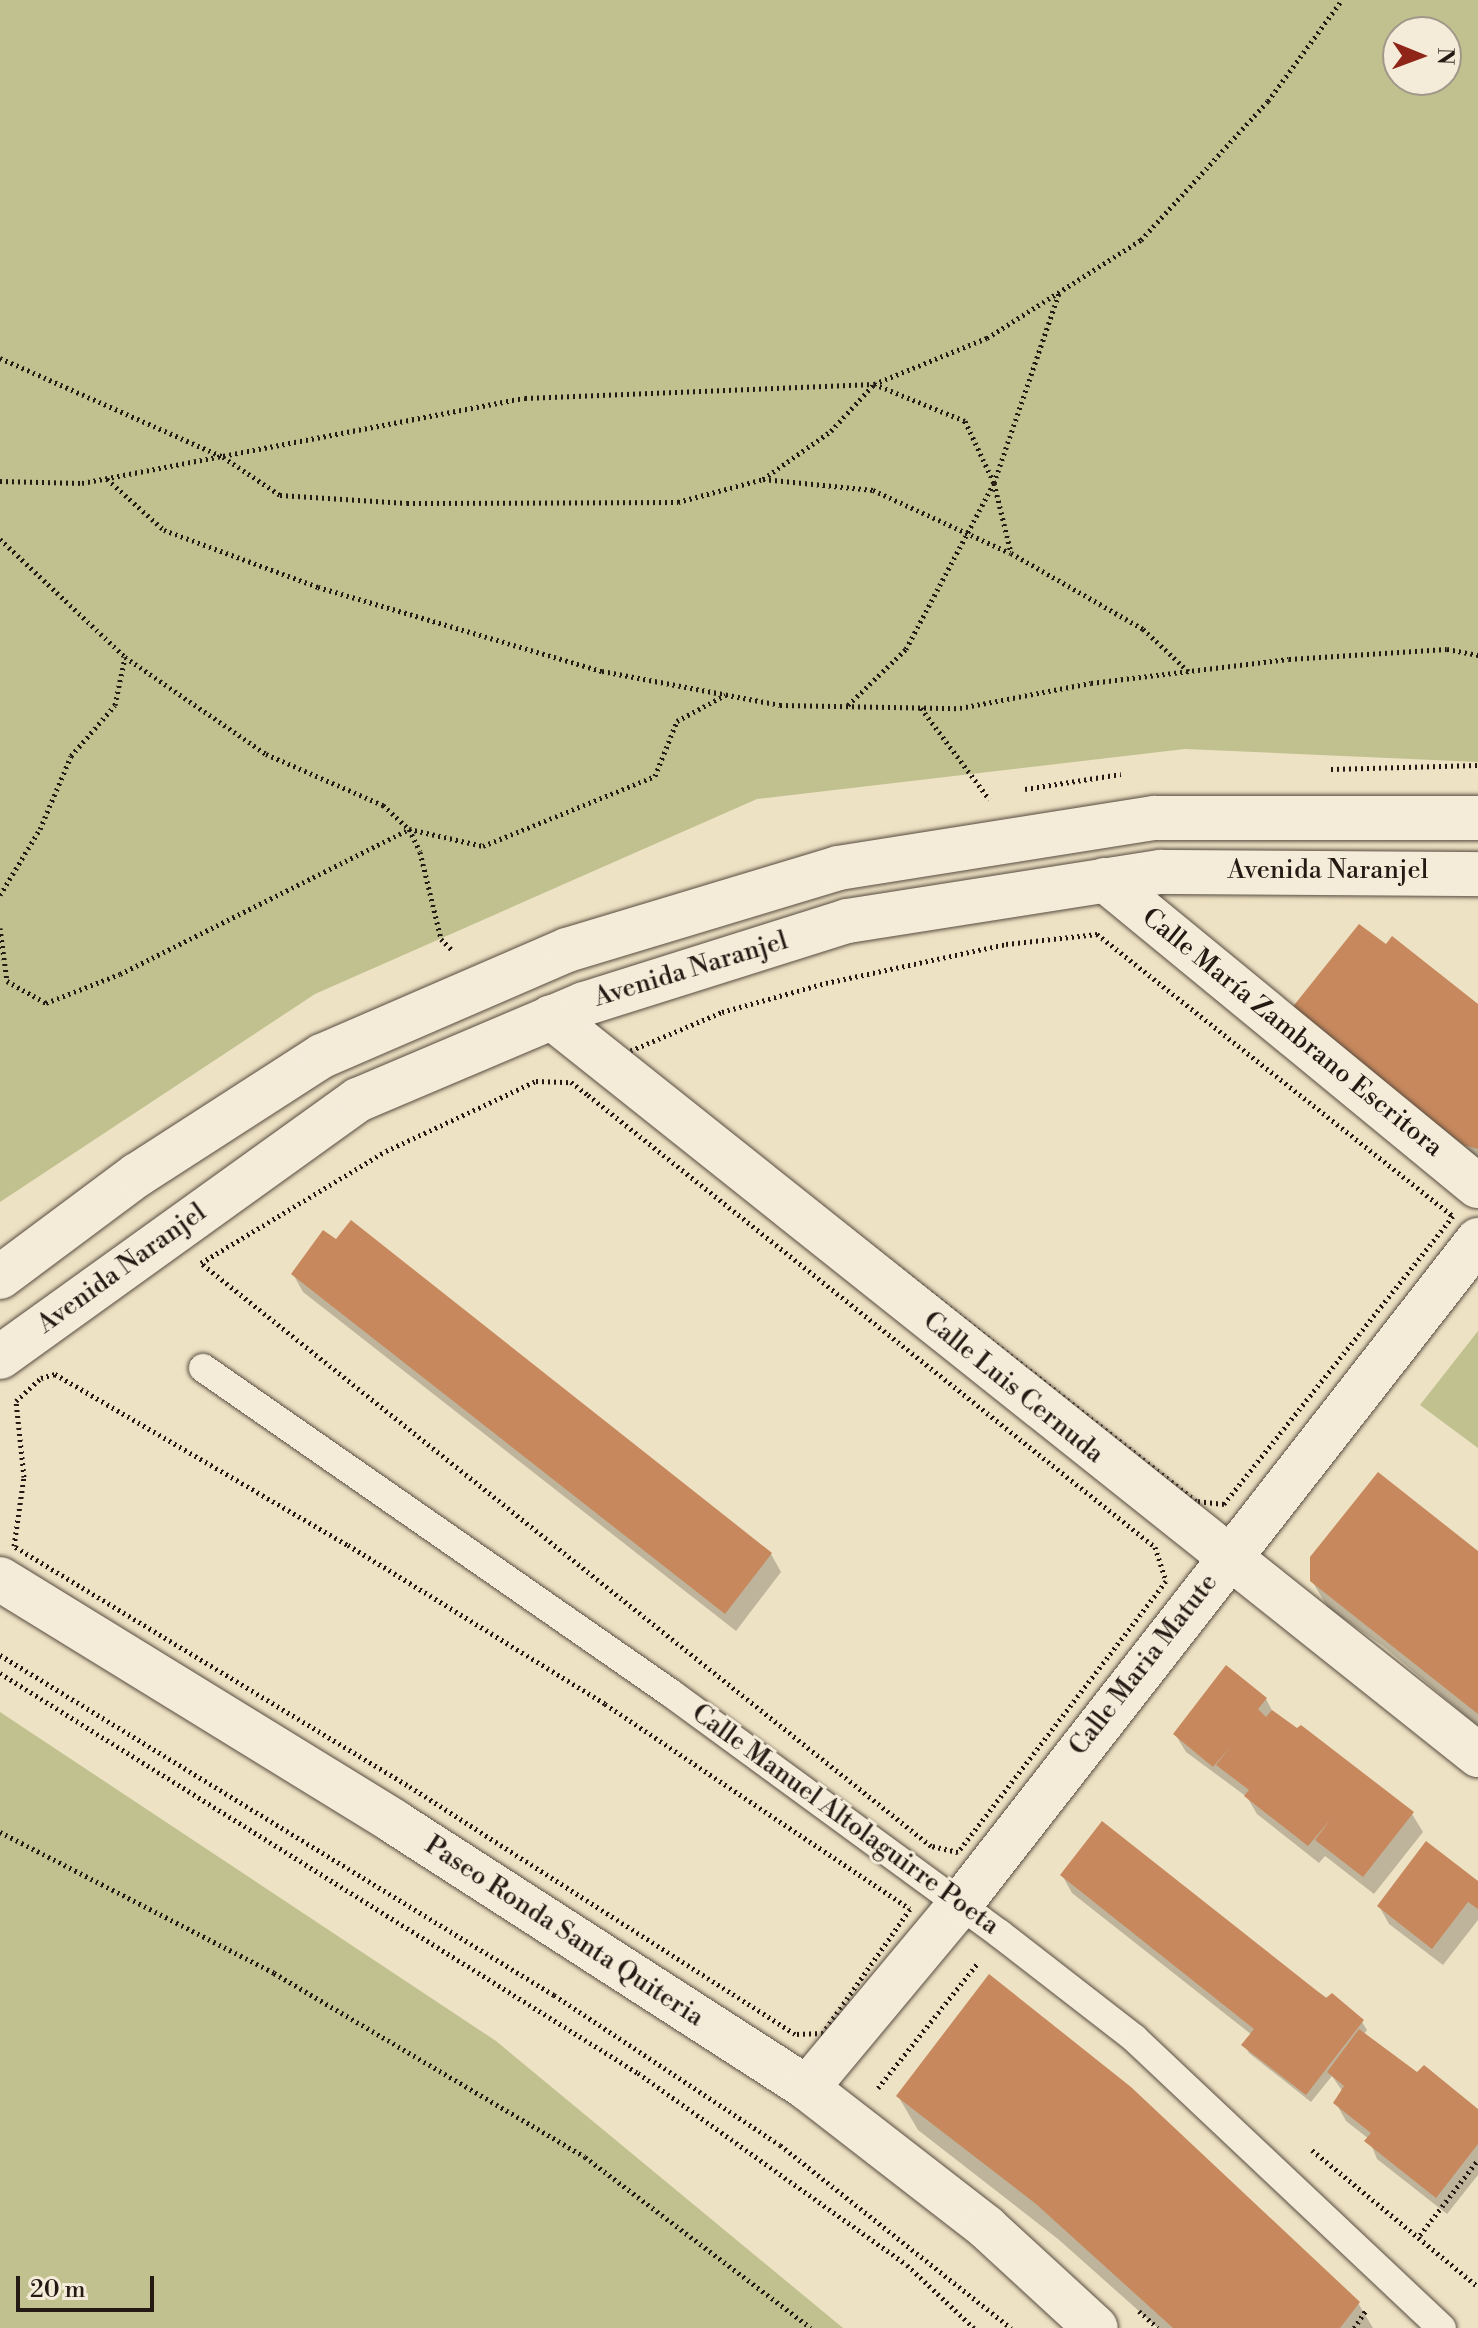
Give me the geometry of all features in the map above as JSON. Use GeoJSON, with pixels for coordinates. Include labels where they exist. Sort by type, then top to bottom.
{"type":"FeatureCollection","features":[{"type":"Feature","properties":{"kind":"street","name":"Avenida Naranjel"},"geometry":{"type":"LineString","coordinates":[[0,1277],[137,1175],[322,1056],[567,950],[838,868],[1154,818],[1478,818]]}},
{"type":"Feature","properties":{"kind":"street","name":"Avenida Naranjel"},"geometry":{"type":"LineString","coordinates":[[0,1357],[358,1100],[551,1017],[847,921],[1105,880],[1160,872],[1478,874]]}},
{"type":"Feature","properties":{"kind":"street","name":"Calle María Zambrano Escritora"},"geometry":{"type":"LineString","coordinates":[[1105,880],[1478,1186]]}},
{"type":"Feature","properties":{"kind":"street","name":"Calle Luis Cernuda"},"geometry":{"type":"LineString","coordinates":[[551,1017],[1226,1559],[1478,1755]]}},
{"type":"Feature","properties":{"kind":"street","name":"Calle Maria Matute"},"geometry":{"type":"LineString","coordinates":[[807,2088],[961,1903],[1226,1559],[1478,1240]]}},
{"type":"Feature","properties":{"kind":"street","name":"Paseo Ronda Santa Quiteria"},"geometry":{"type":"LineString","coordinates":[[0,1579],[393,1821],[807,2088],[986,2227],[1096,2328]]}},
{"type":"Feature","properties":{"kind":"street","name":"Paseo Ronda Santa Quiteria"},"geometry":{"type":"LineString","coordinates":[[0,1612],[190,1722],[770,2092],[933,2214],[1071,2328]]}},
{"type":"Feature","properties":{"kind":"lane","name":"Calle Manuel Altolaguirre Poeta"},"geometry":{"type":"LineString","coordinates":[[203,1368],[672,1694],[961,1903],[1134,2038],[1442,2328]]}},
{"type":"Feature","properties":{"kind":"path"},"geometry":{"type":"LineString","coordinates":[[0,481],[107,479],[525,398],[874,384],[987,338],[1141,240],[1268,101],[1342,0]]}},
{"type":"Feature","properties":{"kind":"path"},"geometry":{"type":"LineString","coordinates":[[847,706],[906,649],[966,530],[994,483],[1059,292]]}},
{"type":"Feature","properties":{"kind":"path"},"geometry":{"type":"LineString","coordinates":[[0,358],[223,457],[280,495],[407,503],[678,502],[763,479],[831,431],[874,384]]}},
{"type":"Feature","properties":{"kind":"path"},"geometry":{"type":"LineString","coordinates":[[874,384],[965,421],[994,483],[1011,553]]}},
{"type":"Feature","properties":{"kind":"path"},"geometry":{"type":"LineString","coordinates":[[107,479],[164,530],[318,587],[602,671],[780,705],[960,708],[1188,671],[1447,649],[1478,655]]}},
{"type":"Feature","properties":{"kind":"path"},"geometry":{"type":"LineString","coordinates":[[763,479],[873,490],[966,530],[1143,629],[1188,671]]}},
{"type":"Feature","properties":{"kind":"path"},"geometry":{"type":"LineString","coordinates":[[0,539],[125,657],[266,754],[383,805],[409,829],[420,852],[441,939],[458,966]]}},
{"type":"Feature","properties":{"kind":"path"},"geometry":{"type":"LineString","coordinates":[[0,895],[40,829],[71,756],[115,705],[125,657]]}},
{"type":"Feature","properties":{"kind":"path"},"geometry":{"type":"LineString","coordinates":[[0,928],[7,981],[46,1003],[120,974],[409,829],[483,846],[576,811],[655,776],[677,721],[726,695]]}},
{"type":"Feature","properties":{"kind":"path"},"geometry":{"type":"LineString","coordinates":[[921,707],[995,807]]}},
{"type":"Feature","properties":{"kind":"path"},"geometry":{"type":"LineString","coordinates":[[1097,934],[1128,960],[1453,1216],[1224,1504],[1196,1501],[625,1053],[752,1004],[1006,944],[1097,934]]}},
{"type":"Feature","properties":{"kind":"path"},"geometry":{"type":"LineString","coordinates":[[536,1081],[571,1082],[588,1095],[1155,1547],[1166,1581],[958,1852],[931,1846],[201,1263],[386,1151],[536,1081]]}},
{"type":"Feature","properties":{"kind":"path"},"geometry":{"type":"LineString","coordinates":[[55,1374],[86,1390],[605,1704],[910,1909],[823,2033],[795,2034],[407,1785],[14,1546],[24,1477],[16,1401],[41,1378],[55,1374]]}},
{"type":"Feature","properties":{"kind":"path"},"geometry":{"type":"LineString","coordinates":[[0,1655],[554,1995],[768,2138],[899,2234],[1011,2328]]}},
{"type":"Feature","properties":{"kind":"path"},"geometry":{"type":"LineString","coordinates":[[0,1673],[638,2073],[907,2265],[974,2328]]}},
{"type":"Feature","properties":{"kind":"path"},"geometry":{"type":"LineString","coordinates":[[0,1832],[274,1973],[585,2157],[811,2328]]}},
{"type":"Feature","properties":{"kind":"path"},"geometry":{"type":"LineString","coordinates":[[889,2100],[877,2090],[981,1959]]}},
{"type":"Feature","properties":{"kind":"path"},"geometry":{"type":"LineString","coordinates":[[1308,2147],[1420,2235],[1478,2287]]}},
{"type":"Feature","properties":{"kind":"path"},"geometry":{"type":"LineString","coordinates":[[1420,2235],[1478,2160]]}},
{"type":"Feature","properties":{"kind":"path"},"geometry":{"type":"LineString","coordinates":[[1354,2328],[1370,2303]]}},
{"type":"Feature","properties":{"kind":"path"},"geometry":{"type":"LineString","coordinates":[[1136,2308],[1158,2328]]}},
{"type":"Feature","properties":{"kind":"green space"},"geometry":{"type":"Polygon","coordinates":[[[0,0],[1478,0],[1478,762],[1185,749],[757,799],[315,994],[0,1202],[0,0]]]}},
{"type":"Feature","properties":{"kind":"green space"},"geometry":{"type":"Polygon","coordinates":[[[1478,1331],[1478,1448],[1420,1405],[1478,1331]]]}},
{"type":"Feature","properties":{"kind":"green space"},"geometry":{"type":"Polygon","coordinates":[[[0,1712],[496,2041],[843,2328],[0,2328],[0,1712]]]}},
{"type":"Feature","properties":{"kind":"building"},"geometry":{"type":"Polygon","coordinates":[[[1359,924],[1386,944],[1392,936],[1478,1004],[1478,1149],[1464,1145],[1291,1009],[1359,924]]]}},
{"type":"Feature","properties":{"kind":"building"},"geometry":{"type":"Polygon","coordinates":[[[351,1220],[772,1553],[725,1614],[291,1274],[323,1230],[336,1239],[351,1220]]]}},
{"type":"Feature","properties":{"kind":"building"},"geometry":{"type":"Polygon","coordinates":[[[1378,1472],[1478,1551],[1478,1714],[1310,1581],[1310,1557],[1378,1472]]]}},
{"type":"Feature","properties":{"kind":"building"},"geometry":{"type":"Polygon","coordinates":[[[1226,1665],[1267,1698],[1258,1709],[1266,1717],[1272,1710],[1297,1728],[1301,1725],[1414,1812],[1363,1877],[1315,1840],[1331,1819],[1308,1846],[1244,1796],[1249,1790],[1216,1765],[1231,1746],[1213,1767],[1173,1734],[1226,1665]]]}},
{"type":"Feature","properties":{"kind":"building"},"geometry":{"type":"Polygon","coordinates":[[[1102,1821],[1326,1998],[1332,1993],[1364,2020],[1306,2095],[1241,2045],[1254,2029],[1060,1875],[1102,1821]]]}},
{"type":"Feature","properties":{"kind":"building"},"geometry":{"type":"Polygon","coordinates":[[[1426,1841],[1478,1881],[1478,1909],[1468,1902],[1432,1949],[1377,1906],[1426,1841]]]}},
{"type":"Feature","properties":{"kind":"building"},"geometry":{"type":"Polygon","coordinates":[[[989,1974],[1131,2087],[1360,2302],[1340,2328],[1173,2328],[1036,2204],[896,2096],[989,1974]]]}},
{"type":"Feature","properties":{"kind":"building"},"geometry":{"type":"Polygon","coordinates":[[[1359,2029],[1417,2072],[1424,2065],[1478,2109],[1478,2144],[1436,2198],[1364,2141],[1371,2133],[1333,2103],[1344,2086],[1327,2072],[1359,2029]]]}}]}
